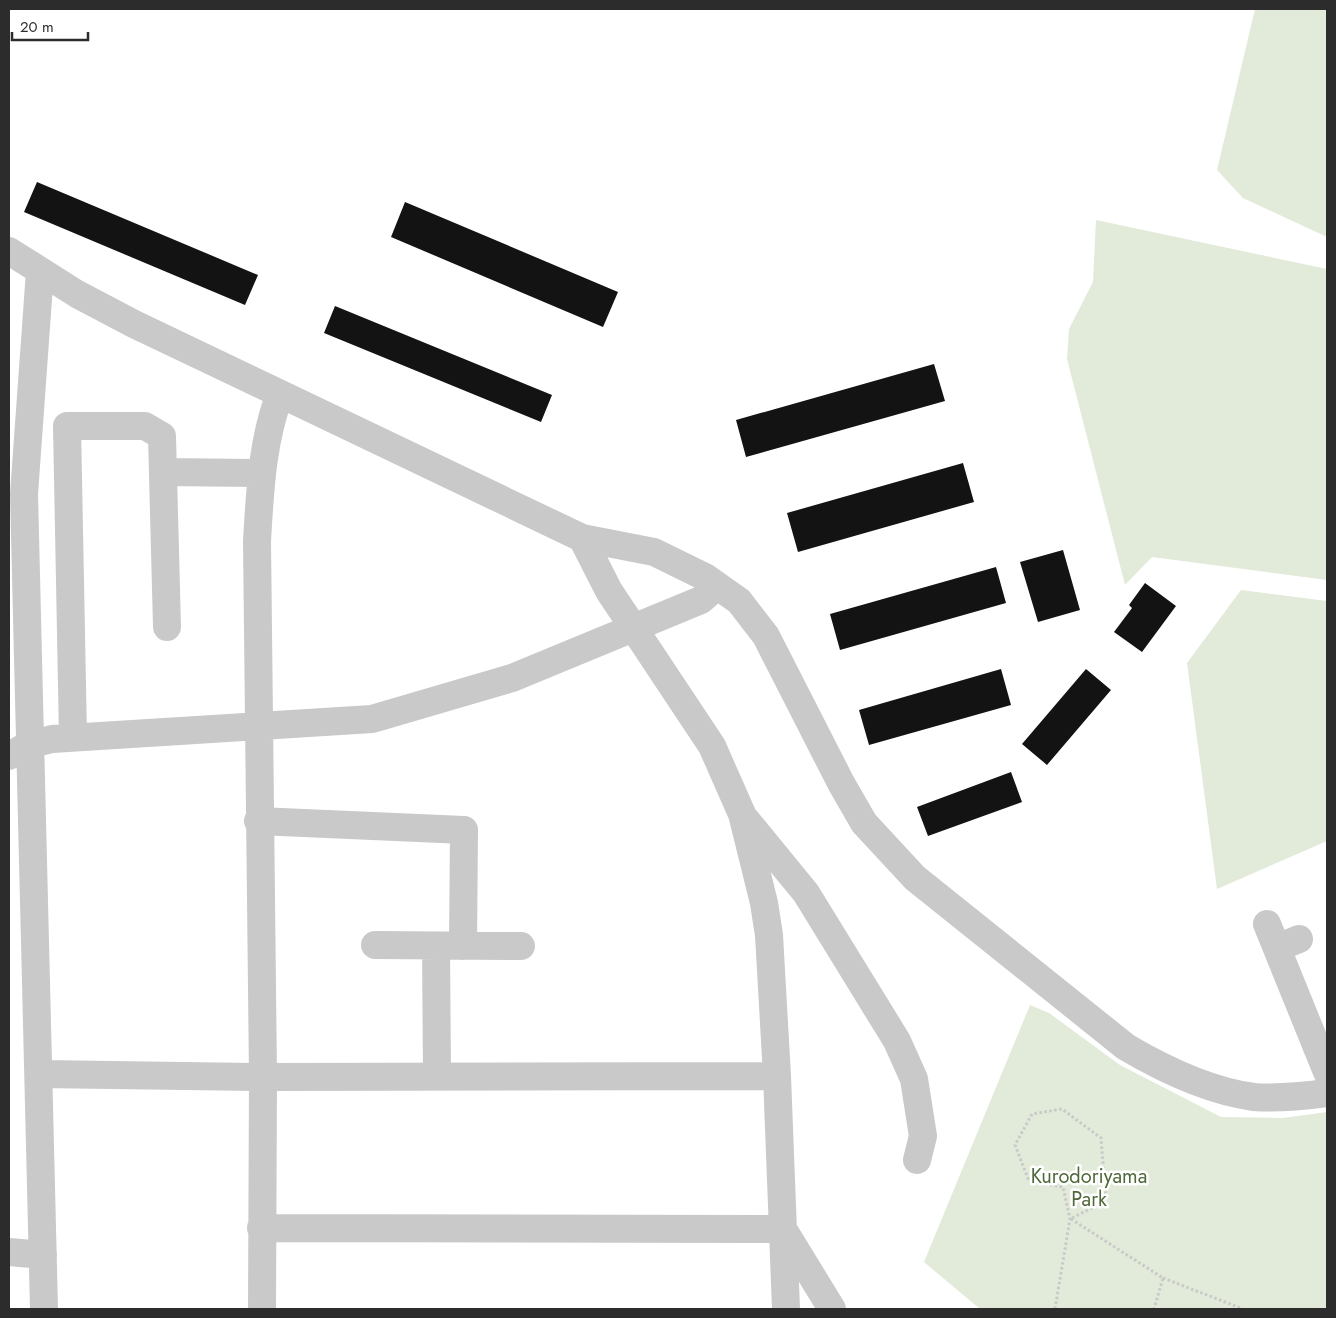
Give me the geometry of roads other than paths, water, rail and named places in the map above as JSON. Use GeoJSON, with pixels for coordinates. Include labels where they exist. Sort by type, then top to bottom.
{"type":"FeatureCollection","features":[{"type":"Feature","properties":{"kind":"street"},"geometry":{"type":"LineString","coordinates":[[9,251],[77,294],[134,324],[582,538],[654,552],[704,577],[739,601],[766,636],[841,783],[864,823],[915,878],[1126,1047],[1154,1064],[1213,1088],[1255,1097],[1327,1093]]}},
{"type":"Feature","properties":{"kind":"street"},"geometry":{"type":"LineString","coordinates":[[40,271],[24,494],[19,750],[40,1074],[44,1309]]}},
{"type":"Feature","properties":{"kind":"street"},"geometry":{"type":"LineString","coordinates":[[262,1309],[263,1077],[258,821],[257,541],[261,473],[272,415],[280,394]]}},
{"type":"Feature","properties":{"kind":"street"},"geometry":{"type":"LineString","coordinates":[[72,737],[67,426],[145,426],[162,436],[167,627]]}},
{"type":"Feature","properties":{"kind":"street"},"geometry":{"type":"LineString","coordinates":[[164,472],[261,473]]}},
{"type":"Feature","properties":{"kind":"street"},"geometry":{"type":"LineString","coordinates":[[582,538],[609,592],[712,746],[742,814],[764,903],[769,935],[777,1076],[786,1309]]}},
{"type":"Feature","properties":{"kind":"street"},"geometry":{"type":"LineString","coordinates":[[19,750],[52,739],[72,737],[372,719],[512,678],[631,627],[701,600],[717,586]]}},
{"type":"Feature","properties":{"kind":"street"},"geometry":{"type":"LineString","coordinates":[[742,814],[806,893],[897,1041],[914,1079],[923,1136],[917,1160]]}},
{"type":"Feature","properties":{"kind":"street"},"geometry":{"type":"LineString","coordinates":[[258,821],[464,830],[463,946]]}},
{"type":"Feature","properties":{"kind":"street"},"geometry":{"type":"LineString","coordinates":[[1281,937],[1327,1072]]}},
{"type":"Feature","properties":{"kind":"street"},"geometry":{"type":"LineString","coordinates":[[375,945],[521,946]]}},
{"type":"Feature","properties":{"kind":"street"},"geometry":{"type":"LineString","coordinates":[[436,946],[437,1076]]}},
{"type":"Feature","properties":{"kind":"street"},"geometry":{"type":"LineString","coordinates":[[40,1074],[263,1077],[777,1076]]}},
{"type":"Feature","properties":{"kind":"street"},"geometry":{"type":"LineString","coordinates":[[261,1228],[783,1228]]}},
{"type":"Feature","properties":{"kind":"street"},"geometry":{"type":"LineString","coordinates":[[783,1228],[832,1309]]}},
{"type":"Feature","properties":{"kind":"street"},"geometry":{"type":"LineString","coordinates":[[9,1252],[43,1255]]}},
{"type":"Feature","properties":{"kind":"park label","name":"Kurodoriyama Park"},"geometry":{"type":"Point","coordinates":[1089,1188]}}]}
